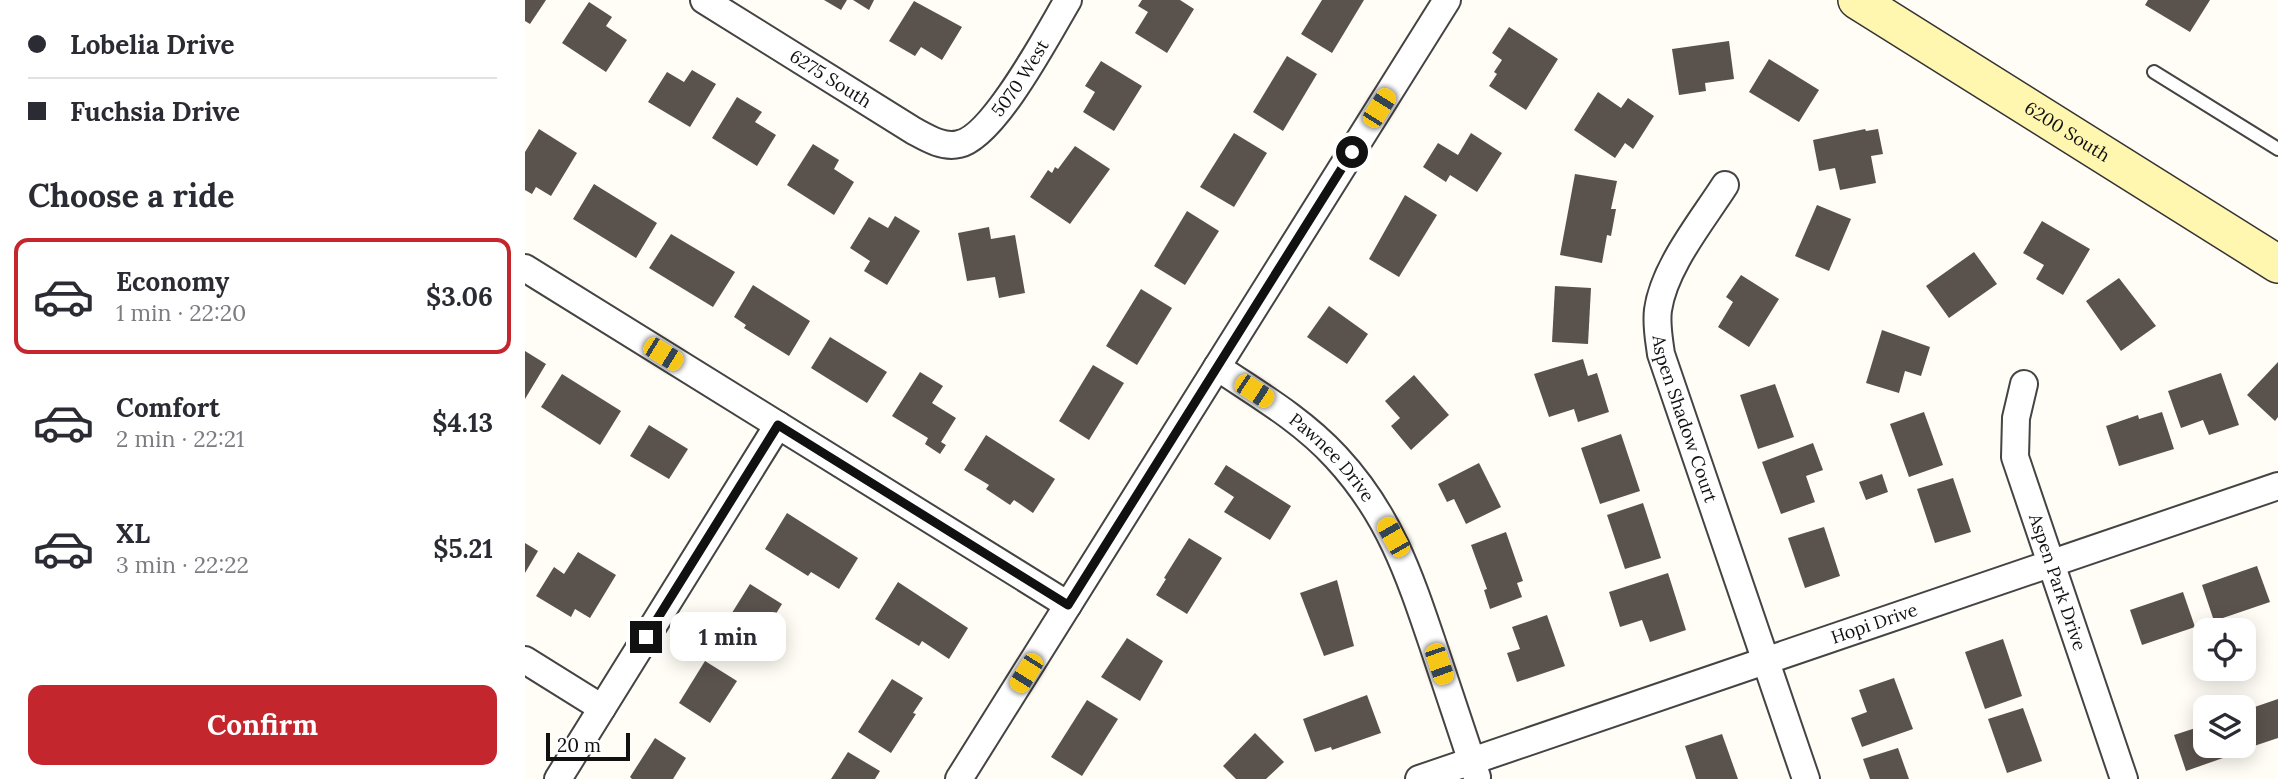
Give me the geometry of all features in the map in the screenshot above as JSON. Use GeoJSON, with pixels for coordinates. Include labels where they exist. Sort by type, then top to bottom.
{"type":"FeatureCollection","features":[{"type":"Feature","properties":{"kind":"main road","name":"6200 South"},"geometry":{"type":"LineString","coordinates":[[1857,0],[2278,264]]}},
{"type":"Feature","properties":{"kind":"street","name":"6275 South"},"geometry":{"type":"LineString","coordinates":[[704,0],[913,131],[935,142],[960,144]]}},
{"type":"Feature","properties":{"kind":"street","name":"5070 West"},"geometry":{"type":"LineString","coordinates":[[960,144],[983,130],[999,111],[1068,0]]}},
{"type":"Feature","properties":{"kind":"street"},"geometry":{"type":"LineString","coordinates":[[959,779],[1447,0]]}},
{"type":"Feature","properties":{"kind":"street","name":"Aspen Shadow Court"},"geometry":{"type":"LineString","coordinates":[[1725,185],[1669,275],[1660,299],[1657,326],[1661,354],[1805,779]]}},
{"type":"Feature","properties":{"kind":"street"},"geometry":{"type":"LineString","coordinates":[[525,268],[1068,605]]}},
{"type":"Feature","properties":{"kind":"street","name":"Pawnee Drive"},"geometry":{"type":"LineString","coordinates":[[1217,368],[1290,415],[1314,435],[1337,458],[1377,509],[1406,566],[1475,771]]}},
{"type":"Feature","properties":{"kind":"street","name":"Aspen Park Drive"},"geometry":{"type":"LineString","coordinates":[[2024,384],[2016,418],[2015,457],[2124,779]]}},
{"type":"Feature","properties":{"kind":"street"},"geometry":{"type":"LineString","coordinates":[[558,779],[778,425]]}},
{"type":"Feature","properties":{"kind":"street","name":"Hopi Drive"},"geometry":{"type":"LineString","coordinates":[[1419,779],[1475,771],[1766,662],[2278,486]]}},
{"type":"Feature","properties":{"kind":"street"},"geometry":{"type":"LineString","coordinates":[[525,660],[602,708]]}},
{"type":"Feature","properties":{"kind":"lane"},"geometry":{"type":"LineString","coordinates":[[2154,72],[2278,149]]}},
{"type":"Feature","properties":{"kind":"building"},"geometry":{"type":"Polygon","coordinates":[[[525,0],[546,0],[530,24],[525,21],[525,0]]]}},
{"type":"Feature","properties":{"kind":"building"},"geometry":{"type":"Polygon","coordinates":[[[824,0],[847,0],[841,10],[824,0]]]}},
{"type":"Feature","properties":{"kind":"building"},"geometry":{"type":"Polygon","coordinates":[[[853,0],[874,0],[869,10],[853,0]]]}},
{"type":"Feature","properties":{"kind":"building"},"geometry":{"type":"Polygon","coordinates":[[[1142,0],[1180,0],[1194,9],[1167,53],[1135,33],[1148,12],[1138,6],[1142,0]]]}},
{"type":"Feature","properties":{"kind":"building"},"geometry":{"type":"Polygon","coordinates":[[[1322,0],[1364,0],[1332,53],[1301,34],[1322,0]]]}},
{"type":"Feature","properties":{"kind":"building"},"geometry":{"type":"Polygon","coordinates":[[[2148,0],[2210,0],[2190,32],[2145,5],[2148,0]]]}},
{"type":"Feature","properties":{"kind":"building"},"geometry":{"type":"Polygon","coordinates":[[[914,1],[962,27],[942,60],[921,47],[915,56],[889,41],[914,1]]]}},
{"type":"Feature","properties":{"kind":"building"},"geometry":{"type":"Polygon","coordinates":[[[589,2],[612,17],[606,26],[627,40],[606,72],[562,43],[589,2]]]}},
{"type":"Feature","properties":{"kind":"building"},"geometry":{"type":"Polygon","coordinates":[[[1509,27],[1558,59],[1526,110],[1489,86],[1502,60],[1492,53],[1509,27]]]}},
{"type":"Feature","properties":{"kind":"building"},"geometry":{"type":"Polygon","coordinates":[[[1729,41],[1734,79],[1705,83],[1706,91],[1679,95],[1672,49],[1729,41]]]}},
{"type":"Feature","properties":{"kind":"building"},"geometry":{"type":"Polygon","coordinates":[[[1287,56],[1317,74],[1283,131],[1253,112],[1287,56]]]}},
{"type":"Feature","properties":{"kind":"building"},"geometry":{"type":"Polygon","coordinates":[[[1769,59],[1819,90],[1799,122],[1749,92],[1769,59]]]}},
{"type":"Feature","properties":{"kind":"building"},"geometry":{"type":"Polygon","coordinates":[[[1101,61],[1142,86],[1114,131],[1083,112],[1095,92],[1085,86],[1101,61]]]}},
{"type":"Feature","properties":{"kind":"building"},"geometry":{"type":"Polygon","coordinates":[[[692,70],[716,84],[690,127],[648,102],[667,72],[684,82],[692,70]]]}},
{"type":"Feature","properties":{"kind":"building"},"geometry":{"type":"Polygon","coordinates":[[[1598,92],[1621,108],[1628,98],[1654,116],[1633,149],[1625,143],[1615,158],[1574,130],[1598,92]]]}},
{"type":"Feature","properties":{"kind":"building"},"geometry":{"type":"Polygon","coordinates":[[[737,97],[762,112],[755,122],[776,135],[757,166],[712,138],[737,97]]]}},
{"type":"Feature","properties":{"kind":"building"},"geometry":{"type":"Polygon","coordinates":[[[539,129],[577,153],[551,196],[536,187],[532,194],[525,190],[525,152],[539,129]]]}},
{"type":"Feature","properties":{"kind":"building"},"geometry":{"type":"Polygon","coordinates":[[[1865,129],[1878,129],[1883,154],[1871,156],[1876,183],[1840,190],[1835,168],[1819,171],[1813,140],[1865,129]]]}},
{"type":"Feature","properties":{"kind":"building"},"geometry":{"type":"Polygon","coordinates":[[[1234,133],[1267,153],[1234,207],[1200,187],[1234,133]]]}},
{"type":"Feature","properties":{"kind":"building"},"geometry":{"type":"Polygon","coordinates":[[[1471,133],[1502,153],[1477,192],[1450,175],[1446,182],[1423,167],[1438,143],[1458,155],[1471,133]]]}},
{"type":"Feature","properties":{"kind":"building"},"geometry":{"type":"Polygon","coordinates":[[[813,144],[839,160],[834,169],[854,182],[834,215],[787,185],[813,144]]]}},
{"type":"Feature","properties":{"kind":"building"},"geometry":{"type":"Polygon","coordinates":[[[1075,146],[1110,169],[1070,224],[1030,197],[1048,170],[1052,173],[1055,167],[1058,169],[1075,146]]]}},
{"type":"Feature","properties":{"kind":"building"},"geometry":{"type":"Polygon","coordinates":[[[1575,174],[1617,181],[1611,209],[1616,209],[1611,236],[1607,235],[1602,263],[1560,255],[1575,174]]]}},
{"type":"Feature","properties":{"kind":"building"},"geometry":{"type":"Polygon","coordinates":[[[594,184],[657,223],[636,258],[573,219],[594,184]]]}},
{"type":"Feature","properties":{"kind":"building"},"geometry":{"type":"Polygon","coordinates":[[[1405,195],[1437,215],[1399,277],[1369,259],[1405,195]]]}},
{"type":"Feature","properties":{"kind":"building"},"geometry":{"type":"Polygon","coordinates":[[[1817,205],[1851,219],[1829,271],[1795,256],[1817,205]]]}},
{"type":"Feature","properties":{"kind":"building"},"geometry":{"type":"Polygon","coordinates":[[[1187,211],[1219,231],[1185,285],[1154,266],[1187,211]]]}},
{"type":"Feature","properties":{"kind":"building"},"geometry":{"type":"Polygon","coordinates":[[[895,216],[920,231],[887,285],[864,271],[870,261],[850,248],[869,217],[888,228],[895,216]]]}},
{"type":"Feature","properties":{"kind":"building"},"geometry":{"type":"Polygon","coordinates":[[[2042,221],[2090,249],[2063,295],[2036,279],[2044,265],[2023,253],[2042,221]]]}},
{"type":"Feature","properties":{"kind":"building"},"geometry":{"type":"Polygon","coordinates":[[[989,227],[991,239],[1015,235],[1025,293],[999,298],[995,277],[967,281],[958,233],[989,227]]]}},
{"type":"Feature","properties":{"kind":"building"},"geometry":{"type":"Polygon","coordinates":[[[671,234],[735,272],[713,307],[649,268],[671,234]]]}},
{"type":"Feature","properties":{"kind":"building"},"geometry":{"type":"Polygon","coordinates":[[[1974,252],[1997,284],[1949,318],[1926,286],[1974,252]]]}},
{"type":"Feature","properties":{"kind":"building"},"geometry":{"type":"Polygon","coordinates":[[[1741,275],[1779,299],[1749,347],[1718,327],[1733,302],[1726,297],[1741,275]]]}},
{"type":"Feature","properties":{"kind":"building"},"geometry":{"type":"Polygon","coordinates":[[[2119,278],[2156,326],[2121,351],[2086,301],[2119,278]]]}},
{"type":"Feature","properties":{"kind":"building"},"geometry":{"type":"Polygon","coordinates":[[[753,285],[810,321],[789,356],[744,328],[746,325],[734,317],[753,285]]]}},
{"type":"Feature","properties":{"kind":"building"},"geometry":{"type":"Polygon","coordinates":[[[1555,286],[1591,288],[1588,344],[1552,342],[1555,286]]]}},
{"type":"Feature","properties":{"kind":"building"},"geometry":{"type":"Polygon","coordinates":[[[1141,289],[1172,308],[1137,365],[1106,346],[1141,289]]]}},
{"type":"Feature","properties":{"kind":"building"},"geometry":{"type":"Polygon","coordinates":[[[1329,306],[1368,334],[1347,364],[1307,337],[1329,306]]]}},
{"type":"Feature","properties":{"kind":"building"},"geometry":{"type":"Polygon","coordinates":[[[1882,330],[1930,347],[1921,376],[1905,371],[1899,393],[1866,383],[1882,330]]]}},
{"type":"Feature","properties":{"kind":"building"},"geometry":{"type":"Polygon","coordinates":[[[830,337],[887,372],[867,403],[811,368],[830,337]]]}},
{"type":"Feature","properties":{"kind":"building"},"geometry":{"type":"Polygon","coordinates":[[[525,351],[546,364],[525,399],[525,351]]]}},
{"type":"Feature","properties":{"kind":"building"},"geometry":{"type":"Polygon","coordinates":[[[1583,359],[1588,376],[1597,373],[1609,412],[1578,422],[1574,409],[1549,417],[1534,374],[1583,359]]]}},
{"type":"Feature","properties":{"kind":"building"},"geometry":{"type":"Polygon","coordinates":[[[2278,362],[2278,417],[2275,421],[2247,395],[2278,362]]]}},
{"type":"Feature","properties":{"kind":"building"},"geometry":{"type":"Polygon","coordinates":[[[1093,365],[1124,383],[1089,440],[1059,421],[1093,365]]]}},
{"type":"Feature","properties":{"kind":"building"},"geometry":{"type":"Polygon","coordinates":[[[920,372],[943,386],[932,403],[956,418],[941,442],[946,445],[940,454],[925,444],[928,438],[892,416],[920,372]]]}},
{"type":"Feature","properties":{"kind":"building"},"geometry":{"type":"Polygon","coordinates":[[[2221,373],[2239,425],[2209,435],[2203,420],[2181,428],[2168,391],[2221,373]]]}},
{"type":"Feature","properties":{"kind":"building"},"geometry":{"type":"Polygon","coordinates":[[[562,374],[621,411],[600,445],[541,407],[562,374]]]}},
{"type":"Feature","properties":{"kind":"building"},"geometry":{"type":"Polygon","coordinates":[[[1414,375],[1449,415],[1411,450],[1391,426],[1400,418],[1385,401],[1414,375]]]}},
{"type":"Feature","properties":{"kind":"building"},"geometry":{"type":"Polygon","coordinates":[[[1775,384],[1794,437],[1758,449],[1740,395],[1775,384]]]}},
{"type":"Feature","properties":{"kind":"building"},"geometry":{"type":"Polygon","coordinates":[[[1924,412],[1943,465],[1909,477],[1890,424],[1924,412]]]}},
{"type":"Feature","properties":{"kind":"building"},"geometry":{"type":"Polygon","coordinates":[[[2162,412],[2174,449],[2119,466],[2106,426],[2138,415],[2139,419],[2162,412]]]}},
{"type":"Feature","properties":{"kind":"building"},"geometry":{"type":"Polygon","coordinates":[[[649,425],[688,449],[669,479],[630,456],[649,425]]]}},
{"type":"Feature","properties":{"kind":"building"},"geometry":{"type":"Polygon","coordinates":[[[1621,434],[1640,491],[1600,504],[1581,448],[1621,434]]]}},
{"type":"Feature","properties":{"kind":"building"},"geometry":{"type":"Polygon","coordinates":[[[986,435],[1055,479],[1033,513],[1014,500],[1010,505],[986,489],[989,485],[964,470],[986,435]]]}},
{"type":"Feature","properties":{"kind":"building"},"geometry":{"type":"Polygon","coordinates":[[[1813,443],[1823,470],[1806,476],[1815,502],[1781,514],[1762,462],[1813,443]]]}},
{"type":"Feature","properties":{"kind":"building"},"geometry":{"type":"Polygon","coordinates":[[[1479,463],[1501,507],[1466,524],[1454,499],[1447,502],[1438,484],[1479,463]]]}},
{"type":"Feature","properties":{"kind":"building"},"geometry":{"type":"Polygon","coordinates":[[[1226,465],[1291,506],[1270,540],[1224,512],[1234,497],[1214,484],[1226,465]]]}},
{"type":"Feature","properties":{"kind":"building"},"geometry":{"type":"Polygon","coordinates":[[[1882,474],[1888,492],[1866,500],[1859,482],[1882,474]]]}},
{"type":"Feature","properties":{"kind":"building"},"geometry":{"type":"Polygon","coordinates":[[[1953,478],[1971,532],[1935,543],[1917,489],[1953,478]]]}},
{"type":"Feature","properties":{"kind":"building"},"geometry":{"type":"Polygon","coordinates":[[[1643,503],[1661,558],[1625,569],[1607,515],[1643,503]]]}},
{"type":"Feature","properties":{"kind":"building"},"geometry":{"type":"Polygon","coordinates":[[[787,513],[858,558],[839,589],[811,572],[808,576],[765,549],[787,513]]]}},
{"type":"Feature","properties":{"kind":"building"},"geometry":{"type":"Polygon","coordinates":[[[1824,527],[1840,576],[1805,588],[1788,538],[1824,527]]]}},
{"type":"Feature","properties":{"kind":"building"},"geometry":{"type":"Polygon","coordinates":[[[1506,532],[1523,581],[1517,583],[1522,597],[1490,609],[1484,590],[1487,589],[1471,545],[1506,532]]]}},
{"type":"Feature","properties":{"kind":"building"},"geometry":{"type":"Polygon","coordinates":[[[1189,538],[1222,558],[1187,614],[1156,595],[1189,538]]]}},
{"type":"Feature","properties":{"kind":"building"},"geometry":{"type":"Polygon","coordinates":[[[525,543],[538,551],[525,573],[525,543]]]}},
{"type":"Feature","properties":{"kind":"building"},"geometry":{"type":"Polygon","coordinates":[[[578,552],[616,575],[590,618],[575,609],[571,617],[536,596],[554,567],[564,574],[578,552]]]}},
{"type":"Feature","properties":{"kind":"building"},"geometry":{"type":"Polygon","coordinates":[[[2257,566],[2270,602],[2223,618],[2213,618],[2202,585],[2257,566]]]}},
{"type":"Feature","properties":{"kind":"building"},"geometry":{"type":"Polygon","coordinates":[[[1668,573],[1686,630],[1650,642],[1642,620],[1620,627],[1609,592],[1668,573]]]}},
{"type":"Feature","properties":{"kind":"building"},"geometry":{"type":"Polygon","coordinates":[[[1337,580],[1354,646],[1324,656],[1300,593],[1337,580]]]}},
{"type":"Feature","properties":{"kind":"building"},"geometry":{"type":"Polygon","coordinates":[[[898,582],[968,628],[949,659],[922,641],[919,646],[875,619],[898,582]]]}},
{"type":"Feature","properties":{"kind":"building"},"geometry":{"type":"Polygon","coordinates":[[[750,584],[782,604],[757,644],[725,624],[750,584]]]}},
{"type":"Feature","properties":{"kind":"building"},"geometry":{"type":"Polygon","coordinates":[[[2183,592],[2193,628],[2142,645],[2130,610],[2183,592]]]}},
{"type":"Feature","properties":{"kind":"building"},"geometry":{"type":"Polygon","coordinates":[[[1547,615],[1565,666],[1517,682],[1507,653],[1520,649],[1512,627],[1547,615]]]}},
{"type":"Feature","properties":{"kind":"building"},"geometry":{"type":"Polygon","coordinates":[[[1127,638],[1163,661],[1140,701],[1101,677],[1127,638]]]}},
{"type":"Feature","properties":{"kind":"building"},"geometry":{"type":"Polygon","coordinates":[[[2003,639],[2022,696],[1985,709],[1965,652],[2003,639]]]}},
{"type":"Feature","properties":{"kind":"building"},"geometry":{"type":"Polygon","coordinates":[[[705,661],[737,681],[710,723],[679,703],[705,661]]]}},
{"type":"Feature","properties":{"kind":"building"},"geometry":{"type":"Polygon","coordinates":[[[1894,678],[1913,729],[1862,747],[1851,718],[1867,712],[1859,690],[1894,678]]]}},
{"type":"Feature","properties":{"kind":"building"},"geometry":{"type":"Polygon","coordinates":[[[892,679],[923,698],[891,753],[858,732],[892,679]]]}},
{"type":"Feature","properties":{"kind":"building"},"geometry":{"type":"Polygon","coordinates":[[[1367,695],[1381,733],[1332,750],[1331,747],[1315,752],[1303,719],[1367,695]]]}},
{"type":"Feature","properties":{"kind":"building"},"geometry":{"type":"Polygon","coordinates":[[[2278,699],[2278,738],[2256,745],[2256,707],[2278,699]]]}},
{"type":"Feature","properties":{"kind":"building"},"geometry":{"type":"Polygon","coordinates":[[[1087,700],[1118,719],[1082,776],[1051,757],[1087,700]]]}},
{"type":"Feature","properties":{"kind":"building"},"geometry":{"type":"Polygon","coordinates":[[[2023,708],[2042,761],[2007,773],[1988,719],[2023,708]]]}},
{"type":"Feature","properties":{"kind":"building"},"geometry":{"type":"Polygon","coordinates":[[[2193,729],[2193,758],[2223,758],[2186,771],[2174,735],[2193,729]]]}},
{"type":"Feature","properties":{"kind":"building"},"geometry":{"type":"Polygon","coordinates":[[[1255,733],[1284,762],[1266,779],[1236,779],[1223,766],[1255,733]]]}},
{"type":"Feature","properties":{"kind":"building"},"geometry":{"type":"Polygon","coordinates":[[[1722,734],[1738,779],[1696,779],[1685,746],[1722,734]]]}},
{"type":"Feature","properties":{"kind":"building"},"geometry":{"type":"Polygon","coordinates":[[[655,738],[686,758],[673,779],[632,779],[630,777],[655,738]]]}},
{"type":"Feature","properties":{"kind":"building"},"geometry":{"type":"Polygon","coordinates":[[[1898,748],[1909,779],[1870,779],[1863,759],[1898,748]]]}},
{"type":"Feature","properties":{"kind":"building"},"geometry":{"type":"Polygon","coordinates":[[[848,752],[880,771],[875,779],[831,779],[848,752]]]}},
{"type":"Feature","properties":{"kind":"route"},"geometry":{"type":"LineString","coordinates":[[646,637],[778,425],[1068,605],[1352,152]]}}]}
